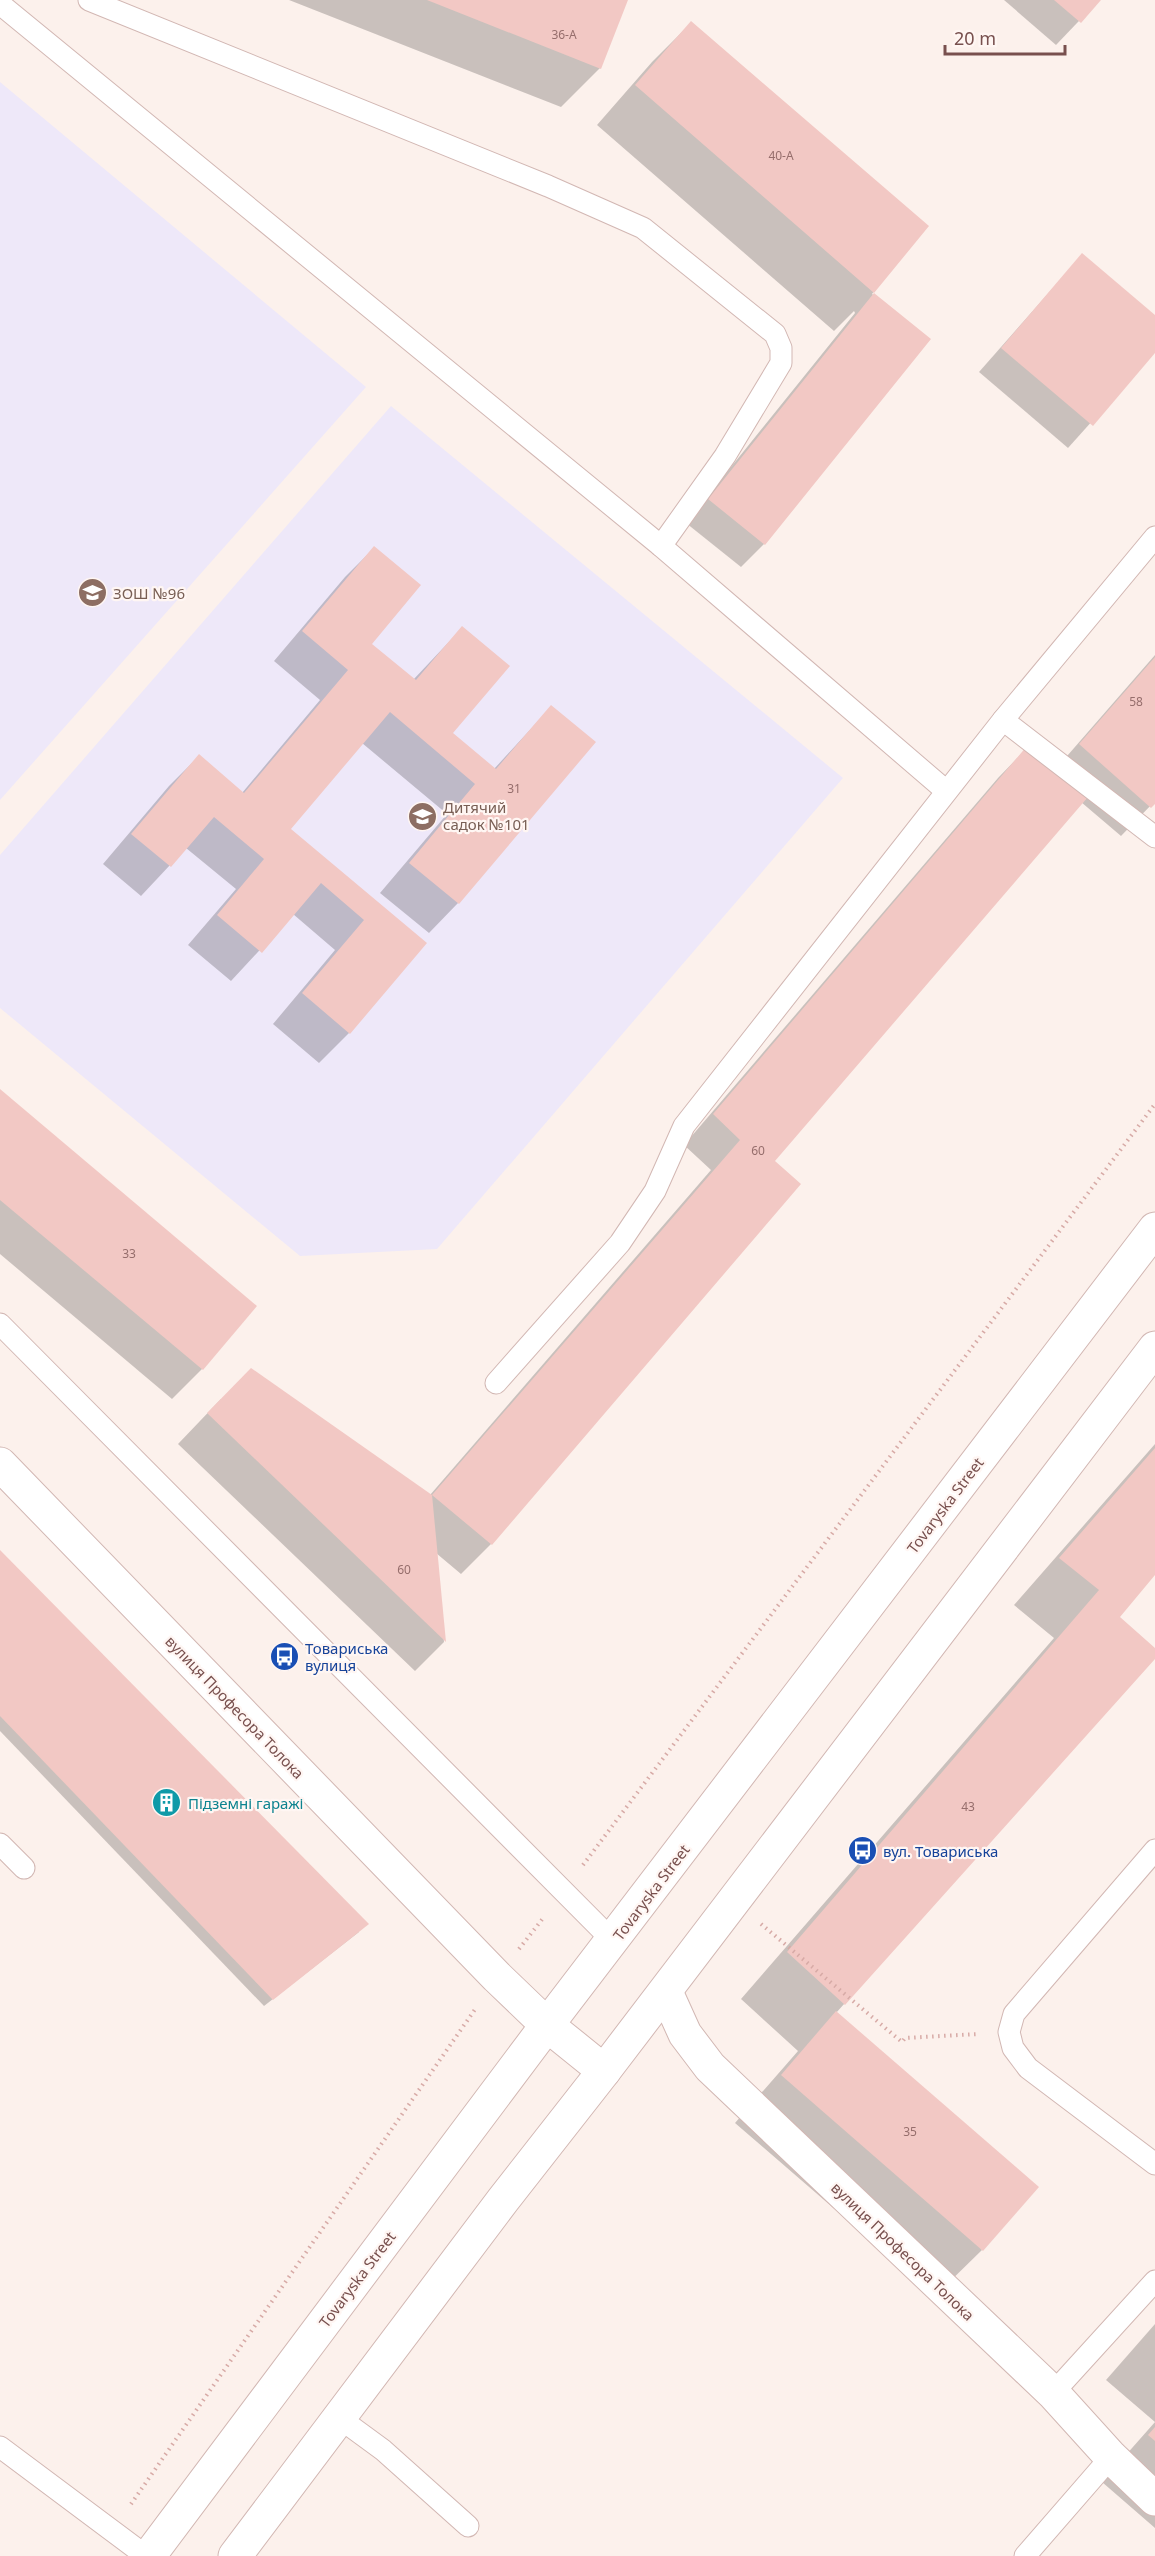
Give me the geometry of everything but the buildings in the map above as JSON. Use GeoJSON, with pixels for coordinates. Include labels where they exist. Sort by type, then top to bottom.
{"type":"FeatureCollection","features":[{"type":"Feature","properties":{"kind":"street","name":"Tovaryska Street"},"geometry":{"type":"LineString","coordinates":[[148,2556],[548,2025],[1155,1229]]}},
{"type":"Feature","properties":{"kind":"street"},"geometry":{"type":"LineString","coordinates":[[236,2556],[338,2417],[666,1992],[1155,1348]]}},
{"type":"Feature","properties":{"kind":"street","name":"вулиця Професора Толока"},"geometry":{"type":"LineString","coordinates":[[0,1464],[497,1977],[548,2025],[604,2072]]}},
{"type":"Feature","properties":{"kind":"street","name":"вулиця Професора Толока"},"geometry":{"type":"LineString","coordinates":[[666,1992],[685,2034],[710,2067],[1053,2393],[1111,2457],[1155,2499]]}},
{"type":"Feature","properties":{"kind":"lane"},"geometry":{"type":"LineString","coordinates":[[88,0],[548,186],[643,228],[776,334],[781,348],[781,363],[725,456],[661,546]]}},
{"type":"Feature","properties":{"kind":"lane"},"geometry":{"type":"LineString","coordinates":[[0,4],[661,546],[945,790]]}},
{"type":"Feature","properties":{"kind":"lane"},"geometry":{"type":"LineString","coordinates":[[496,1383],[620,1243],[655,1191],[684,1126],[945,790],[1155,537]]}},
{"type":"Feature","properties":{"kind":"lane"},"geometry":{"type":"LineString","coordinates":[[1003,720],[1155,837]]}},
{"type":"Feature","properties":{"kind":"lane"},"geometry":{"type":"LineString","coordinates":[[0,1324],[613,1941]]}},
{"type":"Feature","properties":{"kind":"lane"},"geometry":{"type":"LineString","coordinates":[[0,1844],[24,1868]]}},
{"type":"Feature","properties":{"kind":"lane"},"geometry":{"type":"LineString","coordinates":[[1155,1850],[1033,1989],[1014,2014],[1009,2032],[1013,2048],[1028,2068],[1155,2164]]}},
{"type":"Feature","properties":{"kind":"lane"},"geometry":{"type":"LineString","coordinates":[[1053,2393],[1155,2281]]}},
{"type":"Feature","properties":{"kind":"lane"},"geometry":{"type":"LineString","coordinates":[[338,2417],[383,2450],[468,2526]]}},
{"type":"Feature","properties":{"kind":"lane"},"geometry":{"type":"LineString","coordinates":[[0,2447],[111,2532],[148,2556]]}},
{"type":"Feature","properties":{"kind":"lane"},"geometry":{"type":"LineString","coordinates":[[1025,2556],[1111,2457]]}},
{"type":"Feature","properties":{"kind":"path"},"geometry":{"type":"LineString","coordinates":[[111,2532],[497,1977],[1155,1104]]}},
{"type":"Feature","properties":{"kind":"path"},"geometry":{"type":"LineString","coordinates":[[734,1902],[902,2042],[905,2038],[1009,2032]]}},
{"type":"Feature","properties":{"kind":"shaded area","name":"ЗОШ №96"},"geometry":{"type":"Polygon","coordinates":[[[0,82],[366,387],[0,800],[0,82]]]}},
{"type":"Feature","properties":{"kind":"shaded area","name":"Дитячий садок №101"},"geometry":{"type":"Polygon","coordinates":[[[391,406],[843,778],[437,1249],[300,1256],[0,1008],[0,855],[391,406]]]}},
{"type":"Feature","properties":{"kind":"place","name":"ЗОШ №96"},"geometry":{"type":"Point","coordinates":[92,593]}},
{"type":"Feature","properties":{"kind":"place","name":"Дитячий садок №101"},"geometry":{"type":"Point","coordinates":[422,816]}},
{"type":"Feature","properties":{"kind":"place","name":"Товариська вулиця"},"geometry":{"type":"Point","coordinates":[284,1657]}},
{"type":"Feature","properties":{"kind":"place","name":"Підземні гаражі"},"geometry":{"type":"Point","coordinates":[167,1803]}},
{"type":"Feature","properties":{"kind":"place","name":"вул. Товариська"},"geometry":{"type":"Point","coordinates":[862,1851]}}]}
